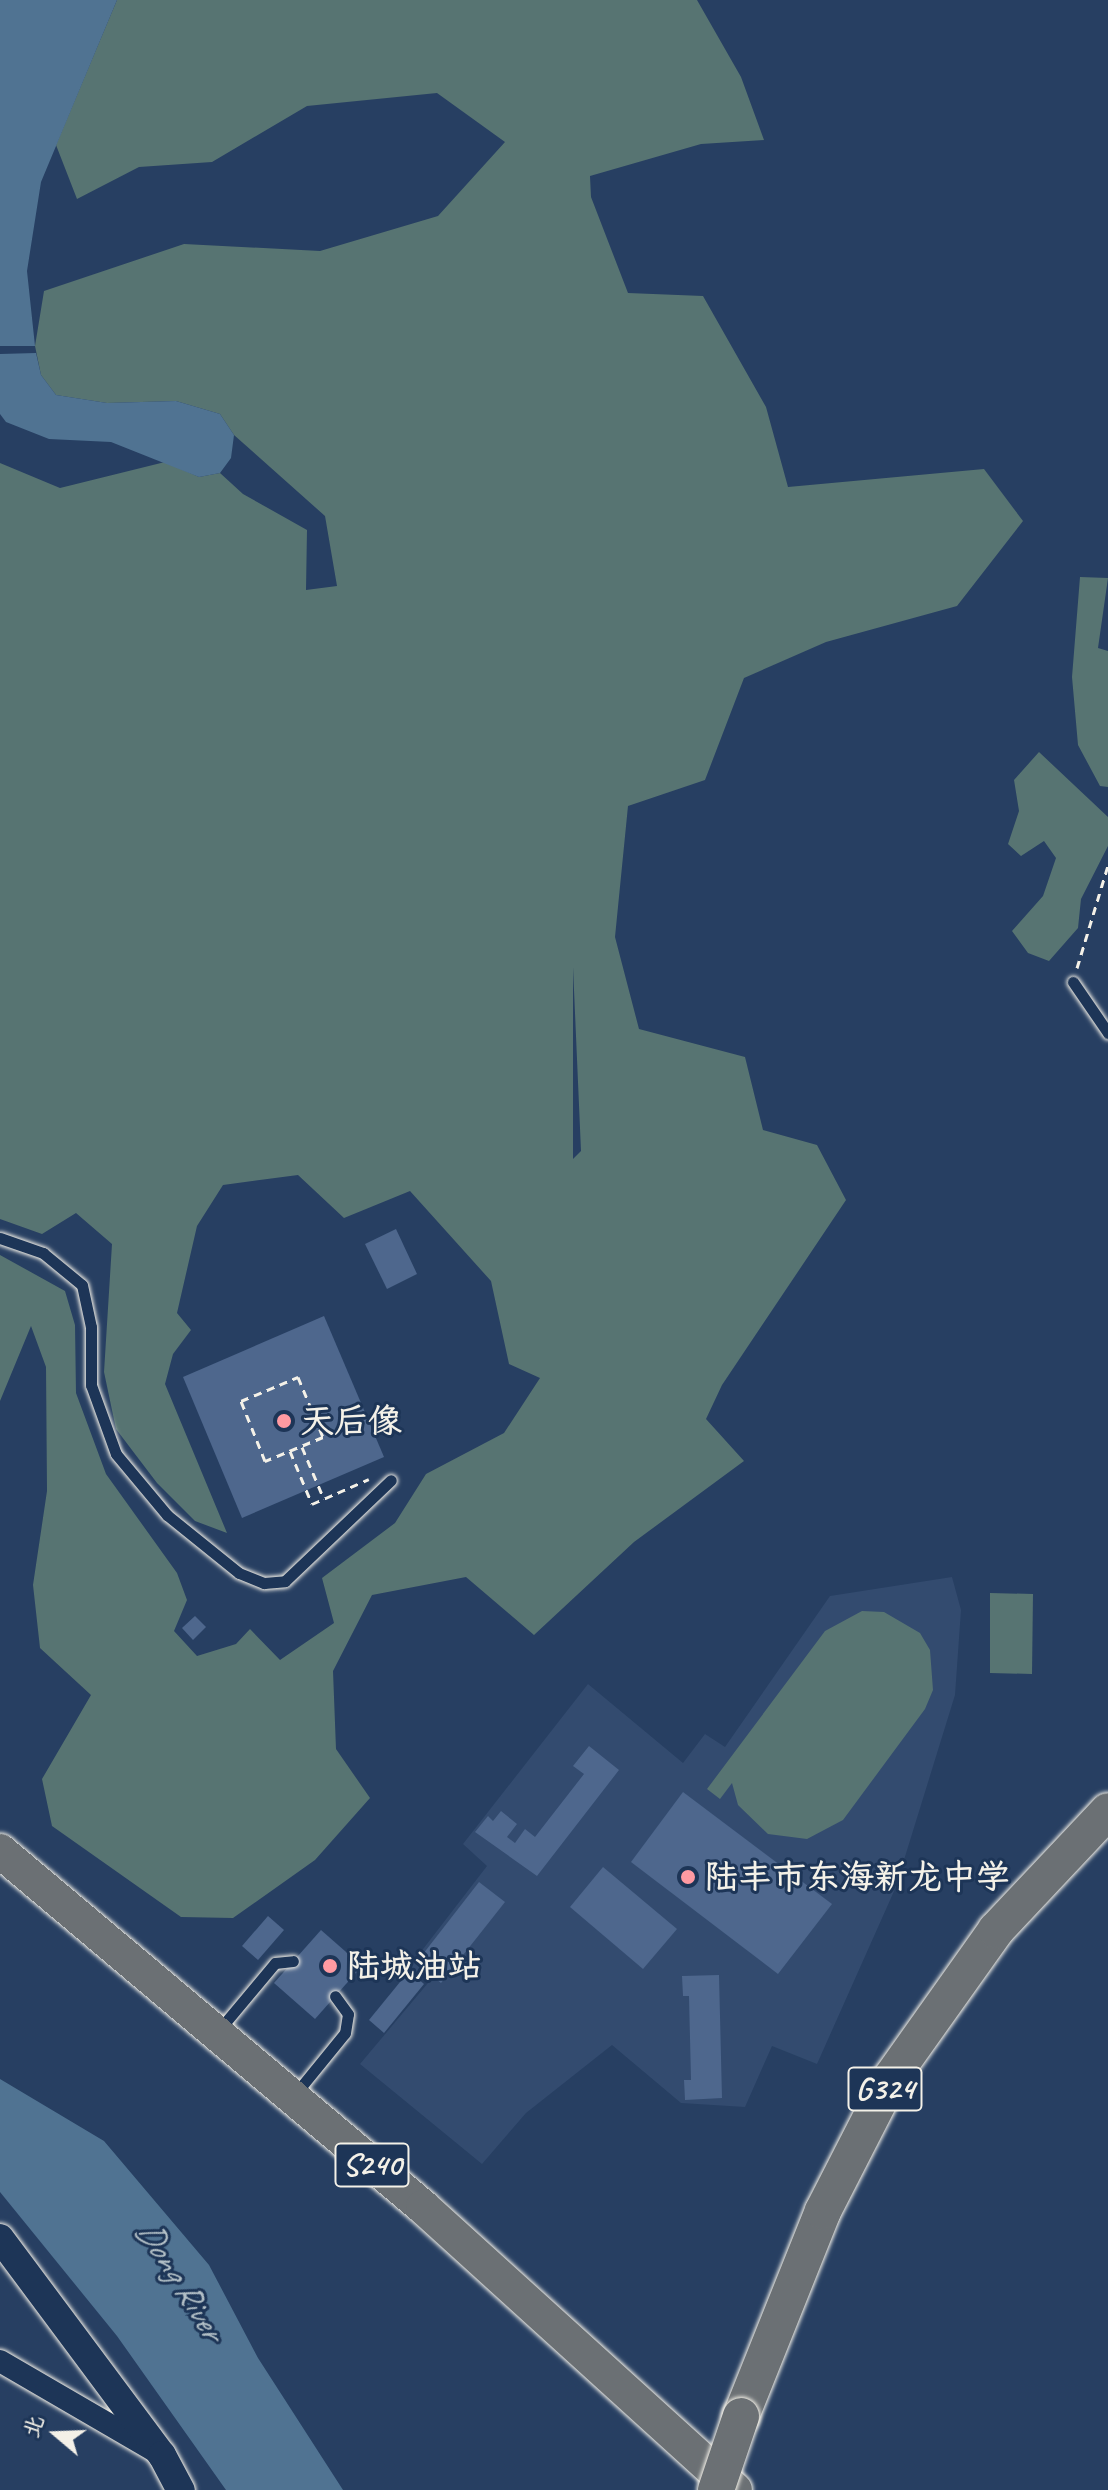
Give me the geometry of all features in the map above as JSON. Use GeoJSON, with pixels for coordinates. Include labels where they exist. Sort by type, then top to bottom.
{"type":"FeatureCollection","features":[{"type":"Feature","properties":{"kind":"highway","name":"G324"},"geometry":{"type":"LineString","coordinates":[[716,2490],[741,2416],[823,2211],[891,2078],[996,1930],[1108,1811]]}},
{"type":"Feature","properties":{"kind":"main road","name":"S240"},"geometry":{"type":"LineString","coordinates":[[0,1851],[423,2207],[735,2490]]}},
{"type":"Feature","properties":{"kind":"street"},"geometry":{"type":"LineString","coordinates":[[0,2238],[162,2455],[181,2490]]}},
{"type":"Feature","properties":{"kind":"street"},"geometry":{"type":"LineString","coordinates":[[0,2361],[162,2455]]}},
{"type":"Feature","properties":{"kind":"lane"},"geometry":{"type":"LineString","coordinates":[[1073,982],[1108,1033]]}},
{"type":"Feature","properties":{"kind":"lane"},"geometry":{"type":"LineString","coordinates":[[0,1238],[43,1253],[82,1285],[91,1327],[91,1385],[116,1454],[167,1515],[239,1573],[264,1583],[285,1581],[388,1482]]}},
{"type":"Feature","properties":{"kind":"lane"},"geometry":{"type":"LineString","coordinates":[[216,2033],[275,1963],[293,1961]]}},
{"type":"Feature","properties":{"kind":"lane"},"geometry":{"type":"LineString","coordinates":[[291,2099],[345,2033],[348,2014],[335,1996]]}},
{"type":"Feature","properties":{"kind":"path"},"geometry":{"type":"LineString","coordinates":[[1073,982],[1108,865]]}},
{"type":"Feature","properties":{"kind":"path"},"geometry":{"type":"LineString","coordinates":[[298,1377],[323,1437],[290,1451],[265,1461],[241,1401],[298,1377]]}},
{"type":"Feature","properties":{"kind":"path"},"geometry":{"type":"LineString","coordinates":[[302,1445],[324,1499]]}},
{"type":"Feature","properties":{"kind":"path"},"geometry":{"type":"LineString","coordinates":[[290,1451],[312,1504],[377,1475],[388,1482]]}},
{"type":"Feature","properties":{"kind":"shaded area","name":"陆丰市东海新龙中学"},"geometry":{"type":"Polygon","coordinates":[[[952,1577],[961,1610],[955,1695],[895,1889],[817,2064],[772,2046],[745,2107],[681,2103],[612,2045],[526,2113],[482,2164],[360,2064],[428,1983],[410,1966],[487,1866],[463,1844],[588,1684],[683,1763],[705,1734],[725,1747],[830,1596],[952,1577]]]}},
{"type":"Feature","properties":{"kind":"green space"},"geometry":{"type":"Polygon","coordinates":[[[117,0],[697,0],[741,77],[764,140],[701,144],[590,176],[591,197],[628,293],[703,296],[766,407],[788,487],[984,469],[1023,521],[957,606],[826,642],[744,678],[705,780],[628,806],[615,937],[639,1029],[745,1057],[763,1130],[817,1145],[846,1200],[722,1385],[706,1419],[744,1461],[634,1542],[534,1635],[466,1577],[372,1595],[333,1671],[336,1749],[370,1798],[315,1860],[233,1918],[181,1917],[52,1826],[42,1779],[91,1695],[40,1648],[33,1585],[47,1491],[46,1367],[31,1326],[0,1401],[0,1255],[65,1291],[75,1325],[76,1393],[106,1474],[177,1573],[187,1600],[174,1631],[197,1656],[236,1644],[250,1629],[280,1660],[334,1623],[322,1578],[395,1523],[426,1474],[504,1433],[540,1378],[509,1364],[491,1281],[410,1191],[344,1218],[298,1175],[223,1185],[197,1226],[177,1313],[191,1330],[173,1354],[165,1384],[227,1533],[195,1521],[157,1483],[116,1429],[104,1372],[112,1244],[76,1213],[42,1234],[0,1219],[0,463],[60,488],[165,462],[199,477],[220,473],[243,494],[307,530],[306,590],[337,586],[325,516],[234,435],[220,414],[176,401],[107,403],[56,395],[41,375],[35,346],[44,291],[184,244],[320,251],[438,216],[505,142],[437,93],[307,106],[212,162],[139,167],[77,199],[56,145],[117,0]],[[573,967],[573,1159],[581,1151],[573,967]]]}},
{"type":"Feature","properties":{"kind":"green space"},"geometry":{"type":"Polygon","coordinates":[[[1080,577],[1108,578],[1098,648],[1108,651],[1108,787],[1100,786],[1078,745],[1072,677],[1080,577]]]}},
{"type":"Feature","properties":{"kind":"green space"},"geometry":{"type":"Polygon","coordinates":[[[1039,752],[1108,817],[1108,846],[1081,899],[1078,928],[1049,961],[1028,953],[1012,931],[1043,896],[1056,858],[1044,841],[1021,856],[1008,844],[1019,811],[1014,780],[1039,752]]]}},
{"type":"Feature","properties":{"kind":"green space"},"geometry":{"type":"Polygon","coordinates":[[[990,1593],[1033,1594],[1032,1674],[990,1673],[990,1593]]]}},
{"type":"Feature","properties":{"kind":"green space"},"geometry":{"type":"Polygon","coordinates":[[[862,1611],[884,1612],[920,1633],[930,1650],[933,1690],[925,1709],[843,1820],[807,1839],[768,1834],[738,1805],[732,1783],[720,1799],[707,1789],[825,1631],[862,1611]]]}},
{"type":"Feature","properties":{"kind":"water"},"geometry":{"type":"Polygon","coordinates":[[[0,0],[117,0],[41,182],[27,271],[35,346],[0,346],[0,0]]]}},
{"type":"Feature","properties":{"kind":"water"},"geometry":{"type":"Polygon","coordinates":[[[36,353],[41,375],[56,395],[107,403],[176,401],[220,414],[234,435],[231,458],[220,473],[199,477],[111,442],[49,439],[6,422],[0,414],[0,354],[36,353]]]}},
{"type":"Feature","properties":{"kind":"water","name":"Dong River"},"geometry":{"type":"Polygon","coordinates":[[[0,2079],[104,2141],[209,2265],[258,2358],[343,2490],[226,2490],[117,2336],[0,2192],[0,2079]]]}},
{"type":"Feature","properties":{"kind":"building"},"geometry":{"type":"Polygon","coordinates":[[[396,1229],[417,1274],[387,1289],[365,1244],[396,1229]]]}},
{"type":"Feature","properties":{"kind":"building"},"geometry":{"type":"Polygon","coordinates":[[[324,1316],[384,1457],[242,1518],[183,1377],[324,1316]]]}},
{"type":"Feature","properties":{"kind":"building"},"geometry":{"type":"Polygon","coordinates":[[[195,1616],[206,1627],[193,1640],[182,1628],[195,1616]]]}},
{"type":"Feature","properties":{"kind":"building"},"geometry":{"type":"Polygon","coordinates":[[[589,1746],[619,1770],[537,1876],[475,1832],[488,1816],[493,1821],[501,1811],[517,1824],[507,1837],[515,1843],[525,1829],[535,1837],[584,1774],[573,1766],[589,1746]]]}},
{"type":"Feature","properties":{"kind":"building"},"geometry":{"type":"Polygon","coordinates":[[[683,1792],[832,1904],[778,1974],[631,1862],[683,1792]]]}},
{"type":"Feature","properties":{"kind":"building"},"geometry":{"type":"Polygon","coordinates":[[[603,1867],[677,1929],[643,1969],[570,1907],[603,1867]]]}},
{"type":"Feature","properties":{"kind":"building"},"geometry":{"type":"Polygon","coordinates":[[[479,1882],[505,1902],[441,1983],[416,1963],[479,1882]]]}},
{"type":"Feature","properties":{"kind":"building"},"geometry":{"type":"Polygon","coordinates":[[[268,1916],[284,1930],[258,1960],[242,1946],[268,1916]]]}},
{"type":"Feature","properties":{"kind":"building"},"geometry":{"type":"Polygon","coordinates":[[[321,1930],[362,1966],[315,2019],[274,1983],[321,1930]]]}},
{"type":"Feature","properties":{"kind":"building"},"geometry":{"type":"Polygon","coordinates":[[[409,1971],[424,1984],[384,2033],[369,2020],[409,1971]]]}},
{"type":"Feature","properties":{"kind":"building"},"geometry":{"type":"Polygon","coordinates":[[[719,1975],[722,2098],[685,2100],[684,2080],[691,2080],[689,1996],[683,1996],[682,1976],[719,1975]]]}},
{"type":"Feature","properties":{"kind":"place","name":"天后像"},"geometry":{"type":"Point","coordinates":[284,1421]}},
{"type":"Feature","properties":{"kind":"place","name":"陆丰市东海新龙中学"},"geometry":{"type":"Point","coordinates":[688,1877]}},
{"type":"Feature","properties":{"kind":"place","name":"陆城油站"},"geometry":{"type":"Point","coordinates":[330,1966]}}]}
